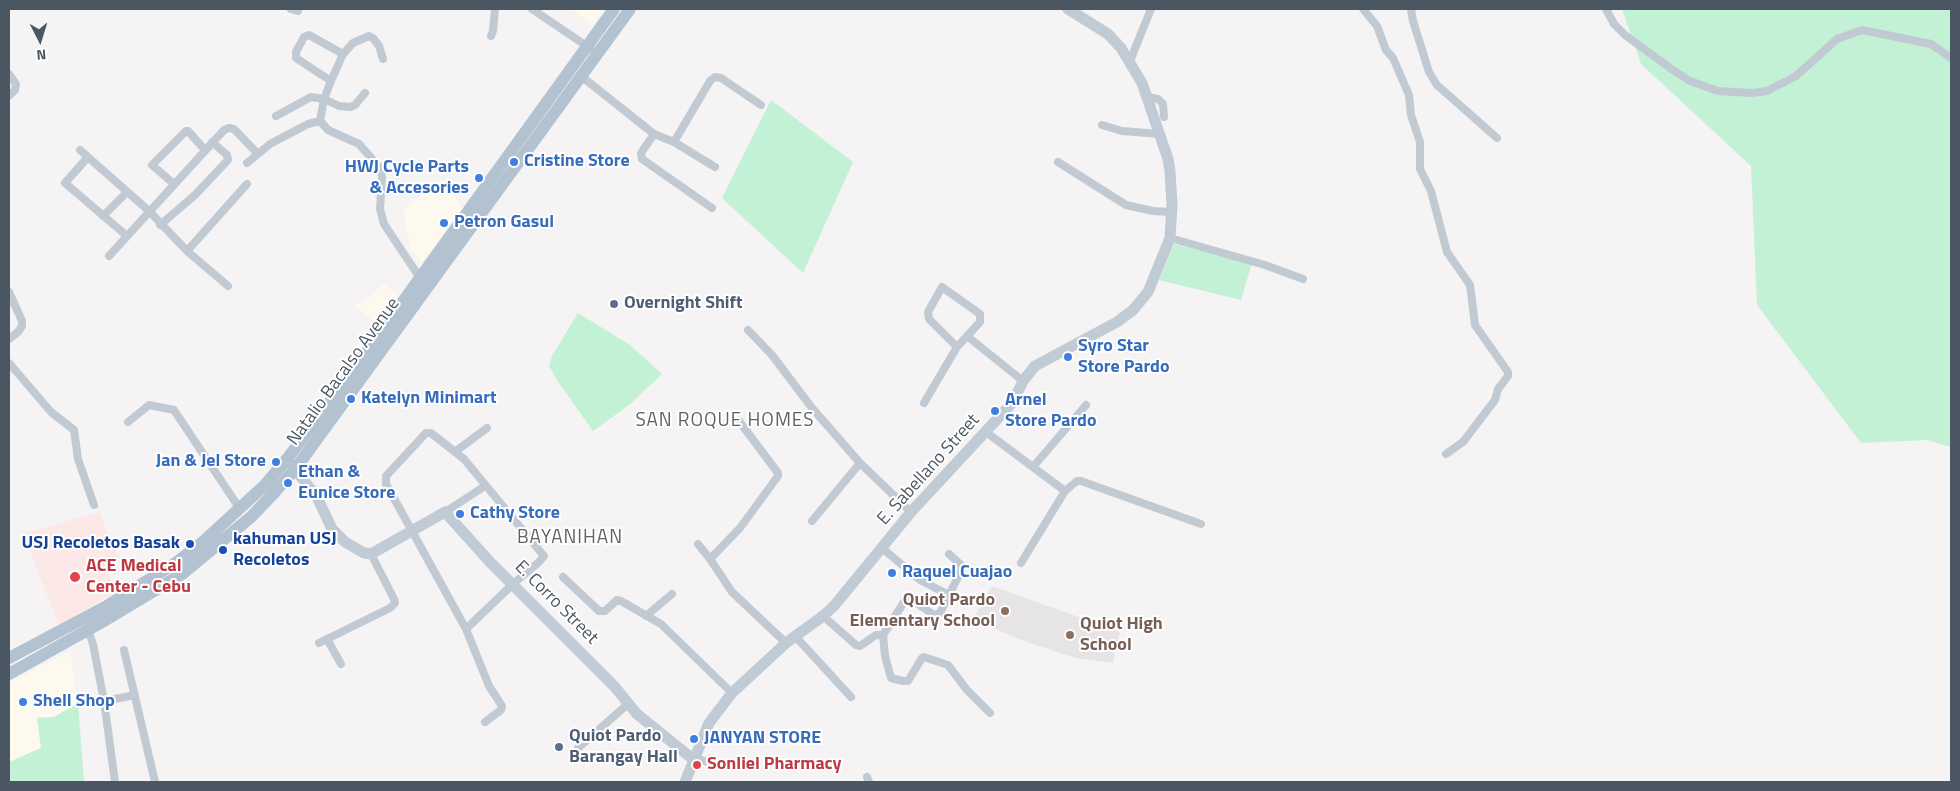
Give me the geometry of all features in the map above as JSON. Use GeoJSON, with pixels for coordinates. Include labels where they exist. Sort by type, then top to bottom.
{"type":"FeatureCollection","features":[{"type":"Feature","properties":{"kind":"main road","name":"Natalio Bacalso Avenue"},"geometry":{"type":"LineString","coordinates":[[9,658],[105,607],[184,556],[240,509],[265,484],[291,464],[420,278],[614,9]]}},
{"type":"Feature","properties":{"kind":"main road","name":"Natalio Bacalso Avenue"},"geometry":{"type":"LineString","coordinates":[[9,674],[182,574],[210,553],[251,517],[630,9]]}},
{"type":"Feature","properties":{"kind":"street"},"geometry":{"type":"LineString","coordinates":[[491,36],[494,31],[495,9]]}},
{"type":"Feature","properties":{"kind":"street"},"geometry":{"type":"LineString","coordinates":[[532,9],[598,53]]}},
{"type":"Feature","properties":{"kind":"street"},"geometry":{"type":"LineString","coordinates":[[1130,61],[1152,9]]}},
{"type":"Feature","properties":{"kind":"street"},"geometry":{"type":"LineString","coordinates":[[1363,9],[1377,26],[1386,50],[1393,58],[1409,95],[1410,115],[1420,142],[1420,169],[1431,191],[1447,252],[1470,285],[1475,325],[1508,372],[1508,376],[1498,389],[1495,400],[1463,442],[1446,454]]}},
{"type":"Feature","properties":{"kind":"street"},"geometry":{"type":"LineString","coordinates":[[1411,9],[1428,72],[1437,85],[1497,138]]}},
{"type":"Feature","properties":{"kind":"street"},"geometry":{"type":"LineString","coordinates":[[1606,9],[1614,24],[1625,36],[1673,70],[1690,80],[1718,91],[1752,94],[1767,91],[1796,76],[1837,39],[1862,30],[1930,44],[1951,58]]}},
{"type":"Feature","properties":{"kind":"street","name":"E. Sabellano Street"},"geometry":{"type":"LineString","coordinates":[[685,782],[709,723],[732,693],[791,640],[824,616],[911,512],[1013,402],[1023,381],[1035,366],[1117,322],[1133,310],[1148,292],[1170,238],[1170,171],[1148,97],[1130,61],[1108,34],[1076,11]]}},
{"type":"Feature","properties":{"kind":"street"},"geometry":{"type":"LineString","coordinates":[[330,82],[296,58],[296,52],[305,34],[344,54]]}},
{"type":"Feature","properties":{"kind":"street"},"geometry":{"type":"LineString","coordinates":[[320,121],[324,99],[330,82],[344,54],[353,42],[369,36],[374,38],[383,59]]}},
{"type":"Feature","properties":{"kind":"street"},"geometry":{"type":"LineString","coordinates":[[9,74],[16,84],[15,90],[9,96]]}},
{"type":"Feature","properties":{"kind":"street"},"geometry":{"type":"LineString","coordinates":[[581,76],[654,134],[674,142],[715,167]]}},
{"type":"Feature","properties":{"kind":"street"},"geometry":{"type":"LineString","coordinates":[[674,142],[710,81],[715,77],[722,78],[760,105]]}},
{"type":"Feature","properties":{"kind":"street"},"geometry":{"type":"LineString","coordinates":[[276,116],[311,97],[324,99],[338,106],[350,107],[365,93]]}},
{"type":"Feature","properties":{"kind":"street"},"geometry":{"type":"LineString","coordinates":[[1148,97],[1158,99],[1163,104],[1164,118]]}},
{"type":"Feature","properties":{"kind":"street"},"geometry":{"type":"LineString","coordinates":[[320,121],[328,130],[359,144],[376,161],[381,172],[380,209],[384,224],[420,278]]}},
{"type":"Feature","properties":{"kind":"street"},"geometry":{"type":"LineString","coordinates":[[247,163],[257,153],[308,124],[320,121]]}},
{"type":"Feature","properties":{"kind":"street"},"geometry":{"type":"LineString","coordinates":[[1102,125],[1122,131],[1160,134]]}},
{"type":"Feature","properties":{"kind":"street"},"geometry":{"type":"LineString","coordinates":[[109,256],[212,142],[229,128],[234,129],[257,153]]}},
{"type":"Feature","properties":{"kind":"street"},"geometry":{"type":"LineString","coordinates":[[174,184],[152,165],[186,131],[205,150]]}},
{"type":"Feature","properties":{"kind":"street"},"geometry":{"type":"LineString","coordinates":[[654,134],[641,153],[642,159],[712,208]]}},
{"type":"Feature","properties":{"kind":"street"},"geometry":{"type":"LineString","coordinates":[[160,225],[195,195],[228,160],[227,155],[212,142]]}},
{"type":"Feature","properties":{"kind":"street"},"geometry":{"type":"LineString","coordinates":[[80,150],[149,211],[160,225],[187,251],[228,286]]}},
{"type":"Feature","properties":{"kind":"street"},"geometry":{"type":"LineString","coordinates":[[88,157],[65,183],[127,236]]}},
{"type":"Feature","properties":{"kind":"street"},"geometry":{"type":"LineString","coordinates":[[1058,162],[1126,205],[1153,211],[1171,212]]}},
{"type":"Feature","properties":{"kind":"street"},"geometry":{"type":"LineString","coordinates":[[187,251],[247,184]]}},
{"type":"Feature","properties":{"kind":"street"},"geometry":{"type":"LineString","coordinates":[[104,216],[127,192]]}},
{"type":"Feature","properties":{"kind":"street"},"geometry":{"type":"LineString","coordinates":[[1170,238],[1265,265],[1303,279]]}},
{"type":"Feature","properties":{"kind":"street"},"geometry":{"type":"LineString","coordinates":[[924,403],[933,384],[957,347],[980,322],[980,314],[942,287],[928,312],[928,319],[957,347]]}},
{"type":"Feature","properties":{"kind":"street"},"geometry":{"type":"LineString","coordinates":[[9,292],[22,321],[22,326],[18,332],[9,340]]}},
{"type":"Feature","properties":{"kind":"street"},"geometry":{"type":"LineString","coordinates":[[748,330],[772,355],[812,408],[860,463],[911,512]]}},
{"type":"Feature","properties":{"kind":"street"},"geometry":{"type":"LineString","coordinates":[[967,336],[1023,381]]}},
{"type":"Feature","properties":{"kind":"street"},"geometry":{"type":"LineString","coordinates":[[9,363],[51,412],[74,430],[78,459],[94,505]]}},
{"type":"Feature","properties":{"kind":"street"},"geometry":{"type":"LineString","coordinates":[[128,422],[149,405],[174,410],[240,509]]}},
{"type":"Feature","properties":{"kind":"street"},"geometry":{"type":"LineString","coordinates":[[1033,467],[1086,405]]}},
{"type":"Feature","properties":{"kind":"street"},"geometry":{"type":"LineString","coordinates":[[710,559],[740,528],[778,476],[778,473],[739,420]]}},
{"type":"Feature","properties":{"kind":"street"},"geometry":{"type":"LineString","coordinates":[[456,452],[488,428]]}},
{"type":"Feature","properties":{"kind":"street"},"geometry":{"type":"LineString","coordinates":[[986,432],[1065,491]]}},
{"type":"Feature","properties":{"kind":"street"},"geometry":{"type":"LineString","coordinates":[[466,629],[544,556],[456,452],[431,433],[426,433],[386,476],[386,484],[466,629],[489,686],[502,706],[498,712],[485,722]]}},
{"type":"Feature","properties":{"kind":"street"},"geometry":{"type":"LineString","coordinates":[[812,521],[860,463]]}},
{"type":"Feature","properties":{"kind":"street"},"geometry":{"type":"LineString","coordinates":[[291,464],[317,496],[332,529],[345,542],[364,553],[372,554],[412,532],[485,486]]}},
{"type":"Feature","properties":{"kind":"street"},"geometry":{"type":"LineString","coordinates":[[1020,562],[1065,491],[1081,481],[1201,524]]}},
{"type":"Feature","properties":{"kind":"street","name":"E. Corro Street"},"geometry":{"type":"LineString","coordinates":[[444,512],[490,562],[614,686],[637,714],[694,759]]}},
{"type":"Feature","properties":{"kind":"street"},"geometry":{"type":"LineString","coordinates":[[698,544],[732,592],[791,640],[851,697]]}},
{"type":"Feature","properties":{"kind":"street"},"geometry":{"type":"LineString","coordinates":[[882,548],[920,580],[949,595]]}},
{"type":"Feature","properties":{"kind":"street"},"geometry":{"type":"LineString","coordinates":[[319,643],[390,608],[395,603],[372,554]]}},
{"type":"Feature","properties":{"kind":"street"},"geometry":{"type":"LineString","coordinates":[[949,554],[962,566],[962,569],[937,615],[934,615],[912,600],[904,602],[883,635],[885,656],[891,678],[895,680],[908,681],[922,658],[926,657],[948,665],[967,690],[990,713]]}},
{"type":"Feature","properties":{"kind":"street"},"geometry":{"type":"LineString","coordinates":[[563,577],[600,611],[605,612],[617,600],[625,602],[661,624],[732,693]]}},
{"type":"Feature","properties":{"kind":"street"},"geometry":{"type":"LineString","coordinates":[[646,616],[672,594]]}},
{"type":"Feature","properties":{"kind":"street"},"geometry":{"type":"LineString","coordinates":[[824,616],[856,645],[860,646],[876,635],[883,635]]}},
{"type":"Feature","properties":{"kind":"street"},"geometry":{"type":"LineString","coordinates":[[88,630],[93,644],[104,701],[115,782]]}},
{"type":"Feature","properties":{"kind":"street"},"geometry":{"type":"LineString","coordinates":[[327,638],[341,664]]}},
{"type":"Feature","properties":{"kind":"street"},"geometry":{"type":"LineString","coordinates":[[124,650],[155,782]]}},
{"type":"Feature","properties":{"kind":"street"},"geometry":{"type":"LineString","coordinates":[[104,701],[135,695]]}},
{"type":"Feature","properties":{"kind":"street"},"geometry":{"type":"LineString","coordinates":[[578,748],[629,703]]}},
{"type":"Feature","properties":{"kind":"street"},"geometry":{"type":"LineString","coordinates":[[694,759],[716,766]]}},
{"type":"Feature","properties":{"kind":"shaded area"},"geometry":{"type":"Polygon","coordinates":[[[571,9],[605,9],[593,25],[571,9]]]}},
{"type":"Feature","properties":{"kind":"shaded area"},"geometry":{"type":"Polygon","coordinates":[[[440,179],[463,208],[422,262],[410,250],[403,210],[440,179]]]}},
{"type":"Feature","properties":{"kind":"shaded area"},"geometry":{"type":"Polygon","coordinates":[[[384,284],[398,296],[378,324],[355,306],[364,302],[384,284]]]}},
{"type":"Feature","properties":{"kind":"shaded area","name":"ACE Medical Center - Cebu"},"geometry":{"type":"Polygon","coordinates":[[[99,512],[119,558],[103,565],[117,591],[59,625],[23,534],[99,512]]]}},
{"type":"Feature","properties":{"kind":"shaded area","name":"Quiot High School"},"geometry":{"type":"Polygon","coordinates":[[[992,586],[1120,632],[1113,663],[1075,658],[1018,639],[973,619],[992,586]]]}},
{"type":"Feature","properties":{"kind":"shaded area"},"geometry":{"type":"Polygon","coordinates":[[[70,651],[78,703],[54,717],[37,718],[41,748],[9,762],[9,683],[70,651]]]}},
{"type":"Feature","properties":{"kind":"green space"},"geometry":{"type":"Polygon","coordinates":[[[1622,9],[1951,9],[1951,447],[1927,440],[1861,443],[1757,305],[1751,166],[1641,64],[1622,9]]]}},
{"type":"Feature","properties":{"kind":"green space"},"geometry":{"type":"Polygon","coordinates":[[[771,100],[853,162],[803,273],[722,198],[771,100]]]}},
{"type":"Feature","properties":{"kind":"green space"},"geometry":{"type":"Polygon","coordinates":[[[1174,244],[1252,263],[1241,300],[1159,280],[1174,244]]]}},
{"type":"Feature","properties":{"kind":"green space"},"geometry":{"type":"Polygon","coordinates":[[[578,313],[630,345],[662,374],[629,405],[593,431],[549,366],[552,356],[578,313]]]}},
{"type":"Feature","properties":{"kind":"green space"},"geometry":{"type":"Polygon","coordinates":[[[78,703],[84,782],[9,782],[9,762],[41,748],[37,718],[54,717],[78,703]]]}},
{"type":"Feature","properties":{"kind":"place","name":"Cristine Store"},"geometry":{"type":"Point","coordinates":[514,162]}},
{"type":"Feature","properties":{"kind":"place","name":"HWJ Cycle Parts & Accesories"},"geometry":{"type":"Point","coordinates":[479,178]}},
{"type":"Feature","properties":{"kind":"place","name":"Petron Gasul"},"geometry":{"type":"Point","coordinates":[444,223]}},
{"type":"Feature","properties":{"kind":"place","name":"Overnight Shift"},"geometry":{"type":"Point","coordinates":[614,304]}},
{"type":"Feature","properties":{"kind":"place","name":"Syro Star Store Pardo"},"geometry":{"type":"Point","coordinates":[1068,357]}},
{"type":"Feature","properties":{"kind":"place","name":"Katelyn Minimart"},"geometry":{"type":"Point","coordinates":[351,399]}},
{"type":"Feature","properties":{"kind":"place","name":"Arnel Store Pardo"},"geometry":{"type":"Point","coordinates":[995,411]}},
{"type":"Feature","properties":{"kind":"place","name":"Jan & Jel Store"},"geometry":{"type":"Point","coordinates":[276,462]}},
{"type":"Feature","properties":{"kind":"place","name":"Ethan & Eunice Store"},"geometry":{"type":"Point","coordinates":[288,483]}},
{"type":"Feature","properties":{"kind":"place","name":"Cathy Store"},"geometry":{"type":"Point","coordinates":[460,514]}},
{"type":"Feature","properties":{"kind":"place","name":"USJ Recoletos Basak"},"geometry":{"type":"Point","coordinates":[190,544]}},
{"type":"Feature","properties":{"kind":"place","name":"kahuman USJ Recoletos"},"geometry":{"type":"Point","coordinates":[223,550]}},
{"type":"Feature","properties":{"kind":"place","name":"Raquel Cuajao"},"geometry":{"type":"Point","coordinates":[892,573]}},
{"type":"Feature","properties":{"kind":"place","name":"ACE Medical Center - Cebu"},"geometry":{"type":"Point","coordinates":[75,577]}},
{"type":"Feature","properties":{"kind":"place","name":"Quiot Pardo Elementary School"},"geometry":{"type":"Point","coordinates":[1005,611]}},
{"type":"Feature","properties":{"kind":"place","name":"Quiot High School"},"geometry":{"type":"Point","coordinates":[1070,635]}},
{"type":"Feature","properties":{"kind":"place","name":"Shell Shop"},"geometry":{"type":"Point","coordinates":[23,702]}},
{"type":"Feature","properties":{"kind":"place","name":"JANYAN STORE"},"geometry":{"type":"Point","coordinates":[694,739]}},
{"type":"Feature","properties":{"kind":"place","name":"Quiot Pardo Barangay Hall"},"geometry":{"type":"Point","coordinates":[559,747]}},
{"type":"Feature","properties":{"kind":"place","name":"Sonliel Pharmacy"},"geometry":{"type":"Point","coordinates":[697,765]}},
{"type":"Feature","properties":{"kind":"district","name":"SAN ROQUE HOMES"},"geometry":{"type":"Point","coordinates":[725,421]}},
{"type":"Feature","properties":{"kind":"district","name":"BAYANIHAN"},"geometry":{"type":"Point","coordinates":[570,538]}}]}
